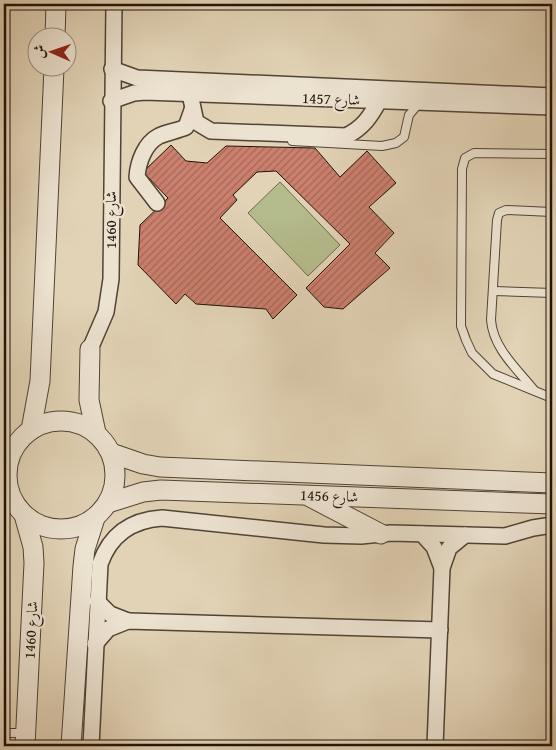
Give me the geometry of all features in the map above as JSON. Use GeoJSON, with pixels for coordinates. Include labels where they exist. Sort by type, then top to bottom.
{"type":"FeatureCollection","features":[{"type":"Feature","properties":{"kind":"street"},"geometry":{"type":"LineString","coordinates":[[55,28],[56,4]]}},
{"type":"Feature","properties":{"kind":"street","name":"شارع 1460"},"geometry":{"type":"LineString","coordinates":[[96,433],[89,400],[90,349],[106,312],[111,279],[111,101],[114,4]]}},
{"type":"Feature","properties":{"kind":"street","name":"شارع 1457"},"geometry":{"type":"LineString","coordinates":[[112,69],[137,78],[552,96]]}},
{"type":"Feature","properties":{"kind":"street"},"geometry":{"type":"LineString","coordinates":[[31,430],[40,381],[54,78]]}},
{"type":"Feature","properties":{"kind":"street","name":"شارع 1457"},"geometry":{"type":"LineString","coordinates":[[111,101],[134,93],[552,107]]}},
{"type":"Feature","properties":{"kind":"street"},"geometry":{"type":"LineString","coordinates":[[190,94],[196,122],[210,131],[346,136],[357,131],[368,121],[379,100]]}},
{"type":"Feature","properties":{"kind":"street"},"geometry":{"type":"LineString","coordinates":[[157,203],[137,176],[142,154],[158,136],[186,127],[192,110]]}},
{"type":"Feature","properties":{"kind":"street"},"geometry":{"type":"LineString","coordinates":[[70,421],[84,425],[96,433],[111,453],[116,478],[108,503],[95,518],[82,526],[67,529],[44,526],[24,515],[8,496],[7,473],[9,451],[31,430],[43,424],[70,421]]}},
{"type":"Feature","properties":{"kind":"street","name":"شارع 1456"},"geometry":{"type":"LineString","coordinates":[[111,453],[160,467],[552,483]]}},
{"type":"Feature","properties":{"kind":"street","name":"شارع 1456"},"geometry":{"type":"LineString","coordinates":[[108,503],[143,492],[161,490],[552,504]]}},
{"type":"Feature","properties":{"kind":"street"},"geometry":{"type":"LineString","coordinates":[[307,495],[381,534]]}},
{"type":"Feature","properties":{"kind":"street","name":"شارع 1460"},"geometry":{"type":"LineString","coordinates":[[24,515],[32,539],[34,563],[25,740]]}},
{"type":"Feature","properties":{"kind":"street"},"geometry":{"type":"LineString","coordinates":[[71,746],[83,566],[85,549],[95,518]]}},
{"type":"Feature","properties":{"kind":"street"},"geometry":{"type":"LineString","coordinates":[[91,746],[96,601],[100,564],[110,543],[127,527],[150,519],[288,530],[324,535],[422,534],[505,536],[552,525]]}},
{"type":"Feature","properties":{"kind":"street"},"geometry":{"type":"LineString","coordinates":[[422,534],[434,547],[442,568]]}},
{"type":"Feature","properties":{"kind":"street"},"geometry":{"type":"LineString","coordinates":[[435,746],[442,568],[449,548],[465,535]]}},
{"type":"Feature","properties":{"kind":"street"},"geometry":{"type":"LineString","coordinates":[[96,601],[110,614],[128,622]]}},
{"type":"Feature","properties":{"kind":"street"},"geometry":{"type":"LineString","coordinates":[[95,644],[108,629],[128,622],[440,630]]}},
{"type":"Feature","properties":{"kind":"lane"},"geometry":{"type":"LineString","coordinates":[[210,131],[215,136],[225,138],[389,146],[404,137],[409,115],[420,102]]}},
{"type":"Feature","properties":{"kind":"lane"},"geometry":{"type":"LineString","coordinates":[[552,154],[474,153],[465,158],[462,169],[461,326],[466,340],[477,359],[493,374],[552,398]]}},
{"type":"Feature","properties":{"kind":"lane"},"geometry":{"type":"LineString","coordinates":[[536,391],[500,348],[493,335],[491,320],[499,213],[506,210],[552,212]]}},
{"type":"Feature","properties":{"kind":"lane"},"geometry":{"type":"LineString","coordinates":[[493,291],[552,293]]}},
{"type":"Feature","properties":{"kind":"lane"},"geometry":{"type":"LineString","coordinates":[[4,733],[25,740]]}},
{"type":"Feature","properties":{"kind":"green space"},"geometry":{"type":"Polygon","coordinates":[[[280,182],[340,245],[308,276],[248,213],[280,182]]]}},
{"type":"Feature","properties":{"kind":"building"},"geometry":{"type":"Polygon","coordinates":[[[171,145],[186,161],[207,163],[226,146],[315,148],[340,177],[367,151],[396,183],[369,207],[394,233],[375,253],[390,268],[343,309],[324,307],[306,288],[350,244],[276,171],[257,172],[233,195],[237,200],[220,218],[297,295],[273,319],[266,309],[196,304],[185,294],[176,304],[138,265],[140,225],[168,198],[143,172],[171,145]]]}}]}
